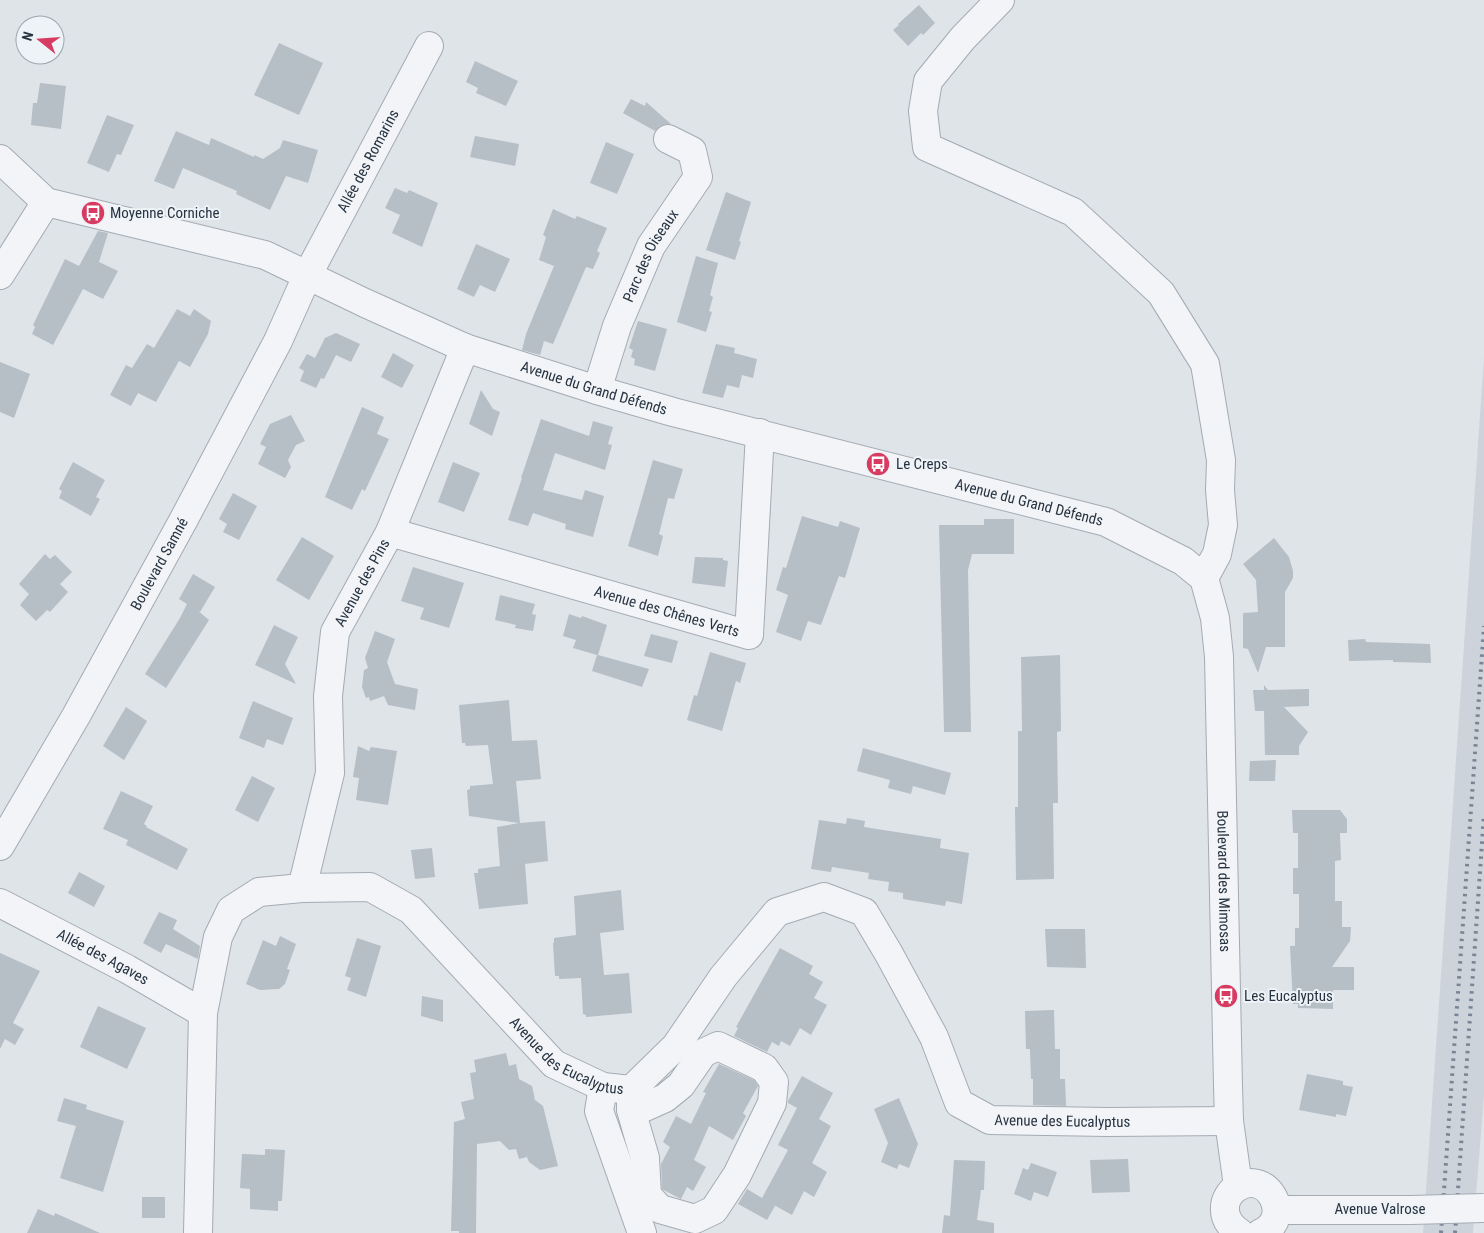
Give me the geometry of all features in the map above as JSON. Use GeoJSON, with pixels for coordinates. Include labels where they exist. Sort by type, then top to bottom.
{"type":"FeatureCollection","features":[{"type":"Feature","properties":{"kind":"street"},"geometry":{"type":"LineString","coordinates":[[1000,0],[963,38],[928,81],[923,111],[927,147],[1072,212],[1162,293],[1206,364],[1221,460],[1220,490],[1223,525],[1217,554],[1204,578]]}},
{"type":"Feature","properties":{"kind":"street","name":"Allée des Romarins"},"geometry":{"type":"LineString","coordinates":[[307,276],[429,46]]}},
{"type":"Feature","properties":{"kind":"street","name":"Parc des Oiseaux"},"geometry":{"type":"LineString","coordinates":[[597,390],[617,326],[651,246],[698,177],[692,151],[668,139]]}},
{"type":"Feature","properties":{"kind":"street","name":"Avenue du Grand Défends"},"geometry":{"type":"LineString","coordinates":[[0,159],[46,202],[265,255],[465,348],[673,412],[1106,522],[1183,561],[1204,578]]}},
{"type":"Feature","properties":{"kind":"street"},"geometry":{"type":"LineString","coordinates":[[0,275],[46,202]]}},
{"type":"Feature","properties":{"kind":"street","name":"Boulevard Samné"},"geometry":{"type":"LineString","coordinates":[[0,846],[76,716],[184,519],[278,341],[307,276]]}},
{"type":"Feature","properties":{"kind":"street","name":"Avenue des Pins"},"geometry":{"type":"LineString","coordinates":[[302,888],[330,773],[328,696],[336,632],[390,532],[465,348]]}},
{"type":"Feature","properties":{"kind":"street","name":"Avenue des Chênes Verts"},"geometry":{"type":"LineString","coordinates":[[390,532],[749,635],[760,433]]}},
{"type":"Feature","properties":{"kind":"street","name":"Boulevard des Mimosas"},"geometry":{"type":"LineString","coordinates":[[1204,578],[1215,618],[1219,658],[1229,1120],[1238,1186]]}},
{"type":"Feature","properties":{"kind":"street","name":"Avenue des Eucalyptus"},"geometry":{"type":"LineString","coordinates":[[198,1233],[203,1013],[218,937],[231,910],[259,892],[302,888],[370,887],[411,910],[554,1064],[631,1100],[676,1046],[724,977],[777,912],[824,897],[864,912],[934,1037],[959,1103],[990,1120],[1108,1122],[1229,1120]]}},
{"type":"Feature","properties":{"kind":"street","name":"Allée des Agaves"},"geometry":{"type":"LineString","coordinates":[[0,904],[127,969],[203,1013]]}},
{"type":"Feature","properties":{"kind":"street"},"geometry":{"type":"LineString","coordinates":[[718,1046],[764,1068],[774,1082],[772,1103],[737,1175],[714,1210],[695,1219],[660,1209],[647,1195],[645,1158],[631,1100],[645,1107],[665,1098],[681,1085],[702,1053],[718,1046]]}},
{"type":"Feature","properties":{"kind":"street"},"geometry":{"type":"LineString","coordinates":[[603,1087],[600,1111],[642,1233]]}},
{"type":"Feature","properties":{"kind":"street"},"geometry":{"type":"LineString","coordinates":[[1240,1233],[1233,1229],[1228,1222],[1225,1206],[1232,1191],[1238,1186],[1246,1184],[1261,1185],[1273,1195],[1276,1202],[1277,1210],[1271,1226],[1260,1233]]}},
{"type":"Feature","properties":{"kind":"street","name":"Avenue Valrose"},"geometry":{"type":"LineString","coordinates":[[1277,1210],[1484,1208]]}},
{"type":"Feature","properties":{"kind":"shaded area"},"geometry":{"type":"Polygon","coordinates":[[[1484,358],[1484,1096],[1473,1233],[1423,1233],[1484,358]]]}},
{"type":"Feature","properties":{"kind":"building"},"geometry":{"type":"Polygon","coordinates":[[[919,5],[935,23],[908,46],[893,30],[919,5]]]}},
{"type":"Feature","properties":{"kind":"building"},"geometry":{"type":"Polygon","coordinates":[[[279,43],[323,63],[299,115],[254,95],[279,43]]]}},
{"type":"Feature","properties":{"kind":"building"},"geometry":{"type":"Polygon","coordinates":[[[475,61],[518,81],[506,106],[476,93],[478,88],[466,82],[475,61]]]}},
{"type":"Feature","properties":{"kind":"building"},"geometry":{"type":"Polygon","coordinates":[[[40,83],[66,86],[61,129],[31,125],[33,103],[37,103],[40,83]]]}},
{"type":"Feature","properties":{"kind":"building"},"geometry":{"type":"Polygon","coordinates":[[[631,99],[645,106],[646,102],[671,124],[660,126],[655,131],[623,113],[631,99]]]}},
{"type":"Feature","properties":{"kind":"building"},"geometry":{"type":"Polygon","coordinates":[[[107,115],[134,125],[121,155],[117,154],[109,172],[87,163],[107,115]]]}},
{"type":"Feature","properties":{"kind":"building"},"geometry":{"type":"Polygon","coordinates":[[[176,131],[209,145],[211,138],[254,157],[254,155],[263,159],[280,148],[283,140],[318,150],[308,183],[286,176],[270,210],[236,194],[237,191],[183,168],[174,189],[154,181],[176,131]]]}},
{"type":"Feature","properties":{"kind":"building"},"geometry":{"type":"Polygon","coordinates":[[[475,136],[519,144],[515,166],[470,157],[475,136]]]}},
{"type":"Feature","properties":{"kind":"building"},"geometry":{"type":"Polygon","coordinates":[[[606,142],[634,154],[617,194],[590,183],[606,142]]]}},
{"type":"Feature","properties":{"kind":"building"},"geometry":{"type":"Polygon","coordinates":[[[395,188],[407,193],[409,190],[438,203],[422,247],[392,233],[400,215],[385,208],[395,188]]]}},
{"type":"Feature","properties":{"kind":"building"},"geometry":{"type":"Polygon","coordinates":[[[726,192],[751,202],[735,260],[706,250],[726,192]]]}},
{"type":"Feature","properties":{"kind":"building"},"geometry":{"type":"Polygon","coordinates":[[[553,209],[575,219],[577,216],[607,228],[597,251],[600,253],[593,269],[586,267],[553,344],[544,341],[540,355],[522,350],[526,334],[554,266],[539,260],[546,237],[543,235],[553,209]]]}},
{"type":"Feature","properties":{"kind":"building"},"geometry":{"type":"Polygon","coordinates":[[[98,231],[108,233],[99,262],[118,271],[103,299],[83,289],[53,345],[32,334],[35,327],[33,325],[65,259],[79,266],[98,231]]]}},
{"type":"Feature","properties":{"kind":"building"},"geometry":{"type":"Polygon","coordinates":[[[476,244],[510,259],[495,292],[480,285],[474,297],[457,289],[476,244]]]}},
{"type":"Feature","properties":{"kind":"building"},"geometry":{"type":"Polygon","coordinates":[[[696,256],[718,263],[710,295],[713,297],[709,311],[712,312],[706,332],[677,322],[696,256]]]}},
{"type":"Feature","properties":{"kind":"building"},"geometry":{"type":"Polygon","coordinates":[[[177,309],[190,316],[194,309],[211,321],[208,334],[190,367],[179,361],[156,402],[138,393],[131,406],[110,395],[126,365],[132,368],[147,344],[154,348],[177,309]]]}},
{"type":"Feature","properties":{"kind":"building"},"geometry":{"type":"Polygon","coordinates":[[[638,321],[667,329],[655,371],[634,365],[635,359],[631,357],[633,350],[629,348],[638,321]]]}},
{"type":"Feature","properties":{"kind":"building"},"geometry":{"type":"Polygon","coordinates":[[[336,333],[360,344],[351,362],[336,355],[324,379],[321,378],[316,388],[300,381],[304,371],[299,368],[307,354],[315,358],[325,338],[336,333]]]}},
{"type":"Feature","properties":{"kind":"building"},"geometry":{"type":"Polygon","coordinates":[[[716,344],[735,348],[734,353],[757,359],[753,378],[742,375],[739,388],[727,385],[723,398],[702,393],[716,344]]]}},
{"type":"Feature","properties":{"kind":"building"},"geometry":{"type":"Polygon","coordinates":[[[393,353],[414,365],[402,388],[381,377],[393,353]]]}},
{"type":"Feature","properties":{"kind":"building"},"geometry":{"type":"Polygon","coordinates":[[[0,362],[30,374],[14,418],[0,412],[0,362]]]}},
{"type":"Feature","properties":{"kind":"building"},"geometry":{"type":"Polygon","coordinates":[[[481,390],[493,409],[500,412],[492,436],[469,424],[481,390]]]}},
{"type":"Feature","properties":{"kind":"building"},"geometry":{"type":"Polygon","coordinates":[[[362,407],[384,417],[377,434],[389,439],[365,491],[362,489],[352,510],[325,497],[362,407]]]}},
{"type":"Feature","properties":{"kind":"building"},"geometry":{"type":"Polygon","coordinates":[[[291,415],[305,441],[296,445],[288,460],[291,467],[285,478],[258,464],[266,447],[260,444],[270,424],[291,415]]]}},
{"type":"Feature","properties":{"kind":"building"},"geometry":{"type":"Polygon","coordinates":[[[541,419],[589,436],[593,421],[613,427],[608,444],[612,445],[605,470],[555,453],[543,490],[582,500],[585,490],[604,496],[593,537],[565,529],[566,524],[533,513],[528,526],[508,520],[541,419]]]}},
{"type":"Feature","properties":{"kind":"building"},"geometry":{"type":"Polygon","coordinates":[[[653,460],[683,469],[674,499],[668,498],[659,534],[663,536],[658,556],[628,546],[653,460]]]}},
{"type":"Feature","properties":{"kind":"building"},"geometry":{"type":"Polygon","coordinates":[[[73,462],[105,480],[96,497],[100,499],[91,516],[59,498],[62,491],[59,489],[73,462]]]}},
{"type":"Feature","properties":{"kind":"building"},"geometry":{"type":"Polygon","coordinates":[[[453,462],[480,473],[464,512],[438,502],[453,462]]]}},
{"type":"Feature","properties":{"kind":"building"},"geometry":{"type":"Polygon","coordinates":[[[233,493],[257,506],[239,540],[223,532],[227,524],[219,519],[233,493]]]}},
{"type":"Feature","properties":{"kind":"building"},"geometry":{"type":"Polygon","coordinates":[[[802,516],[838,527],[840,521],[860,528],[845,578],[839,576],[821,625],[808,621],[801,641],[776,632],[788,595],[776,590],[783,567],[786,568],[802,516]]]}},
{"type":"Feature","properties":{"kind":"building"},"geometry":{"type":"Polygon","coordinates":[[[984,519],[1014,519],[1014,554],[972,554],[968,570],[971,732],[944,732],[939,525],[984,525],[984,519]]]}},
{"type":"Feature","properties":{"kind":"building"},"geometry":{"type":"Polygon","coordinates":[[[302,537],[334,556],[309,600],[276,580],[302,537]]]}},
{"type":"Feature","properties":{"kind":"building"},"geometry":{"type":"Polygon","coordinates":[[[1274,538],[1289,557],[1293,571],[1293,578],[1285,592],[1285,647],[1266,647],[1258,673],[1248,649],[1243,648],[1243,613],[1258,612],[1256,580],[1243,564],[1274,538]]]}},
{"type":"Feature","properties":{"kind":"building"},"geometry":{"type":"Polygon","coordinates":[[[45,554],[50,559],[55,555],[72,572],[60,584],[68,592],[50,612],[47,610],[36,621],[20,605],[29,594],[19,584],[45,554]]]}},
{"type":"Feature","properties":{"kind":"building"},"geometry":{"type":"Polygon","coordinates":[[[695,557],[723,558],[723,560],[728,561],[725,587],[692,583],[695,557]]]}},
{"type":"Feature","properties":{"kind":"building"},"geometry":{"type":"Polygon","coordinates":[[[413,567],[464,583],[449,628],[420,619],[424,608],[401,601],[413,567]]]}},
{"type":"Feature","properties":{"kind":"building"},"geometry":{"type":"Polygon","coordinates":[[[193,574],[215,587],[200,612],[197,610],[209,620],[166,688],[145,674],[187,604],[179,599],[193,574]]]}},
{"type":"Feature","properties":{"kind":"building"},"geometry":{"type":"Polygon","coordinates":[[[500,595],[535,604],[532,614],[536,615],[533,631],[515,628],[516,625],[495,620],[500,595]]]}},
{"type":"Feature","properties":{"kind":"building"},"geometry":{"type":"Polygon","coordinates":[[[569,614],[581,618],[582,616],[607,625],[598,655],[649,669],[642,687],[592,671],[597,655],[573,648],[576,640],[563,636],[569,614]]]}},
{"type":"Feature","properties":{"kind":"building"},"geometry":{"type":"Polygon","coordinates":[[[274,625],[298,637],[285,664],[296,684],[255,665],[274,625]]]}},
{"type":"Feature","properties":{"kind":"building"},"geometry":{"type":"Polygon","coordinates":[[[375,631],[395,639],[387,662],[395,684],[418,689],[415,710],[388,705],[384,696],[370,701],[369,697],[366,698],[362,687],[364,670],[368,668],[365,658],[375,631]]]}},
{"type":"Feature","properties":{"kind":"building"},"geometry":{"type":"Polygon","coordinates":[[[651,634],[678,641],[672,663],[644,656],[651,634]]]}},
{"type":"Feature","properties":{"kind":"building"},"geometry":{"type":"Polygon","coordinates":[[[1365,639],[1366,642],[1430,644],[1431,663],[1393,662],[1393,660],[1349,661],[1348,640],[1365,639]]]}},
{"type":"Feature","properties":{"kind":"building"},"geometry":{"type":"Polygon","coordinates":[[[710,652],[746,663],[740,683],[736,681],[722,731],[687,720],[694,695],[697,696],[710,652]]]}},
{"type":"Feature","properties":{"kind":"building"},"geometry":{"type":"Polygon","coordinates":[[[1060,655],[1061,731],[1057,732],[1058,803],[1053,803],[1054,879],[1016,880],[1015,807],[1018,807],[1018,731],[1022,731],[1021,657],[1060,655]]]}},
{"type":"Feature","properties":{"kind":"building"},"geometry":{"type":"Polygon","coordinates":[[[1264,685],[1268,690],[1309,689],[1309,706],[1284,707],[1308,732],[1299,746],[1299,755],[1265,755],[1264,711],[1255,711],[1253,690],[1264,690],[1264,685]]]}},
{"type":"Feature","properties":{"kind":"building"},"geometry":{"type":"Polygon","coordinates":[[[509,700],[512,741],[537,740],[541,779],[516,781],[520,823],[545,821],[548,861],[525,864],[528,904],[479,909],[474,873],[478,873],[478,869],[500,866],[497,827],[519,823],[469,816],[467,790],[470,789],[470,786],[493,784],[488,745],[466,746],[465,743],[462,743],[459,705],[509,700]]]}},
{"type":"Feature","properties":{"kind":"building"},"geometry":{"type":"Polygon","coordinates":[[[253,701],[293,718],[283,745],[267,739],[264,748],[239,738],[253,701]]]}},
{"type":"Feature","properties":{"kind":"building"},"geometry":{"type":"Polygon","coordinates":[[[126,707],[147,721],[124,760],[103,746],[126,707]]]}},
{"type":"Feature","properties":{"kind":"building"},"geometry":{"type":"Polygon","coordinates":[[[358,746],[369,751],[371,747],[397,751],[388,805],[356,800],[359,778],[353,777],[358,746]]]}},
{"type":"Feature","properties":{"kind":"building"},"geometry":{"type":"Polygon","coordinates":[[[863,748],[951,773],[945,795],[913,786],[911,794],[888,788],[890,780],[857,771],[863,748]]]}},
{"type":"Feature","properties":{"kind":"building"},"geometry":{"type":"Polygon","coordinates":[[[1276,760],[1275,781],[1249,781],[1250,761],[1276,760]]]}},
{"type":"Feature","properties":{"kind":"building"},"geometry":{"type":"Polygon","coordinates":[[[252,776],[275,788],[258,822],[235,810],[252,776]]]}},
{"type":"Feature","properties":{"kind":"building"},"geometry":{"type":"Polygon","coordinates":[[[121,791],[153,806],[144,824],[146,827],[188,849],[177,870],[126,845],[128,840],[103,829],[121,791]]]}},
{"type":"Feature","properties":{"kind":"building"},"geometry":{"type":"Polygon","coordinates":[[[1292,810],[1340,810],[1347,819],[1347,833],[1340,833],[1341,860],[1335,861],[1335,901],[1342,901],[1342,927],[1351,927],[1350,941],[1332,967],[1354,967],[1354,990],[1333,990],[1333,1009],[1298,1008],[1298,1004],[1293,1004],[1290,946],[1295,946],[1295,928],[1299,928],[1299,894],[1293,894],[1293,868],[1298,868],[1298,833],[1293,833],[1292,810]]]}},
{"type":"Feature","properties":{"kind":"building"},"geometry":{"type":"Polygon","coordinates":[[[847,818],[865,821],[864,827],[941,839],[940,848],[969,853],[962,904],[946,901],[945,906],[903,899],[903,893],[888,891],[889,882],[868,879],[869,873],[832,867],[831,872],[811,869],[819,820],[846,824],[847,818]]]}},
{"type":"Feature","properties":{"kind":"building"},"geometry":{"type":"Polygon","coordinates":[[[432,848],[435,877],[415,879],[411,850],[432,848]]]}},
{"type":"Feature","properties":{"kind":"building"},"geometry":{"type":"Polygon","coordinates":[[[79,872],[105,886],[94,907],[68,893],[79,872]]]}},
{"type":"Feature","properties":{"kind":"building"},"geometry":{"type":"Polygon","coordinates":[[[621,890],[624,930],[600,933],[604,975],[629,973],[632,1013],[586,1017],[583,1014],[581,978],[559,979],[559,976],[555,976],[554,938],[576,935],[574,896],[621,890]]]}},
{"type":"Feature","properties":{"kind":"building"},"geometry":{"type":"Polygon","coordinates":[[[159,912],[177,920],[173,929],[200,946],[198,959],[166,944],[161,953],[143,943],[159,912]]]}},
{"type":"Feature","properties":{"kind":"building"},"geometry":{"type":"Polygon","coordinates":[[[1045,929],[1085,929],[1086,968],[1047,967],[1045,929]]]}},
{"type":"Feature","properties":{"kind":"building"},"geometry":{"type":"Polygon","coordinates":[[[280,936],[296,944],[287,969],[290,970],[285,984],[279,989],[260,990],[246,984],[263,940],[276,946],[280,936]]]}},
{"type":"Feature","properties":{"kind":"building"},"geometry":{"type":"Polygon","coordinates":[[[357,938],[381,946],[366,997],[347,990],[351,978],[345,976],[357,938]]]}},
{"type":"Feature","properties":{"kind":"building"},"geometry":{"type":"Polygon","coordinates":[[[780,948],[813,966],[809,974],[823,982],[814,998],[827,1005],[811,1035],[800,1028],[790,1046],[781,1041],[779,1046],[772,1042],[767,1052],[734,1036],[738,1028],[736,1027],[780,948]]]}},
{"type":"Feature","properties":{"kind":"building"},"geometry":{"type":"Polygon","coordinates":[[[0,953],[40,971],[13,1023],[24,1029],[15,1045],[5,1039],[0,1049],[0,953]]]}},
{"type":"Feature","properties":{"kind":"building"},"geometry":{"type":"Polygon","coordinates":[[[422,996],[443,1000],[443,1022],[421,1016],[422,996]]]}},
{"type":"Feature","properties":{"kind":"building"},"geometry":{"type":"Polygon","coordinates":[[[98,1006],[146,1028],[127,1069],[80,1047],[98,1006]]]}},
{"type":"Feature","properties":{"kind":"building"},"geometry":{"type":"Polygon","coordinates":[[[1054,1010],[1055,1049],[1060,1049],[1060,1079],[1065,1079],[1066,1106],[1033,1105],[1030,1049],[1026,1049],[1025,1011],[1054,1010]]]}},
{"type":"Feature","properties":{"kind":"building"},"geometry":{"type":"Polygon","coordinates":[[[506,1053],[509,1066],[516,1064],[519,1079],[532,1086],[535,1100],[543,1106],[558,1166],[540,1170],[529,1162],[527,1157],[519,1159],[516,1149],[509,1150],[500,1141],[477,1144],[476,1233],[451,1231],[454,1122],[465,1119],[461,1102],[474,1099],[470,1073],[476,1072],[474,1060],[506,1053]]]}},
{"type":"Feature","properties":{"kind":"building"},"geometry":{"type":"Polygon","coordinates":[[[719,1064],[754,1080],[758,1086],[743,1113],[746,1116],[733,1140],[709,1126],[694,1160],[706,1167],[693,1191],[687,1187],[681,1199],[662,1189],[661,1164],[670,1147],[663,1142],[676,1116],[691,1124],[706,1093],[703,1092],[719,1064]]]}},
{"type":"Feature","properties":{"kind":"building"},"geometry":{"type":"Polygon","coordinates":[[[1307,1074],[1343,1081],[1343,1085],[1353,1087],[1346,1116],[1336,1114],[1336,1117],[1299,1110],[1307,1074]]]}},
{"type":"Feature","properties":{"kind":"building"},"geometry":{"type":"Polygon","coordinates":[[[802,1076],[833,1093],[819,1119],[831,1126],[812,1163],[827,1172],[814,1197],[804,1191],[792,1215],[772,1204],[775,1206],[767,1220],[738,1204],[747,1189],[762,1198],[788,1150],[778,1145],[797,1108],[788,1103],[788,1101],[802,1076]]]}},
{"type":"Feature","properties":{"kind":"building"},"geometry":{"type":"Polygon","coordinates":[[[64,1098],[87,1105],[86,1109],[124,1121],[103,1192],[60,1178],[76,1126],[57,1121],[64,1098]]]}},
{"type":"Feature","properties":{"kind":"building"},"geometry":{"type":"Polygon","coordinates":[[[899,1098],[918,1144],[909,1168],[899,1164],[897,1169],[881,1162],[888,1143],[874,1109],[899,1098]]]}},
{"type":"Feature","properties":{"kind":"building"},"geometry":{"type":"Polygon","coordinates":[[[265,1149],[285,1150],[282,1201],[278,1201],[278,1211],[250,1209],[250,1189],[240,1188],[242,1154],[265,1155],[265,1149]]]}},
{"type":"Feature","properties":{"kind":"building"},"geometry":{"type":"Polygon","coordinates":[[[1128,1159],[1130,1192],[1092,1193],[1090,1160],[1128,1159]]]}},
{"type":"Feature","properties":{"kind":"building"},"geometry":{"type":"Polygon","coordinates":[[[954,1160],[985,1161],[984,1190],[981,1190],[977,1220],[994,1223],[994,1233],[942,1233],[944,1215],[950,1216],[954,1160]]]}},
{"type":"Feature","properties":{"kind":"building"},"geometry":{"type":"Polygon","coordinates":[[[1031,1163],[1057,1172],[1048,1197],[1034,1192],[1031,1201],[1014,1194],[1023,1168],[1028,1170],[1031,1163]]]}},
{"type":"Feature","properties":{"kind":"building"},"geometry":{"type":"Polygon","coordinates":[[[142,1197],[165,1197],[165,1218],[142,1218],[142,1197]]]}},
{"type":"Feature","properties":{"kind":"building"},"geometry":{"type":"Polygon","coordinates":[[[38,1209],[54,1216],[55,1213],[100,1233],[27,1233],[38,1209]]]}},
{"type":"Feature","properties":{"kind":"railway"},"geometry":{"type":"LineString","coordinates":[[1441,1233],[1484,626]]}},
{"type":"Feature","properties":{"kind":"railway"},"geometry":{"type":"LineString","coordinates":[[1455,1233],[1484,814]]}},
{"type":"Feature","properties":{"kind":"place","name":"Moyenne Corniche"},"geometry":{"type":"Point","coordinates":[93,213]}},
{"type":"Feature","properties":{"kind":"place","name":"Le Creps"},"geometry":{"type":"Point","coordinates":[878,464]}},
{"type":"Feature","properties":{"kind":"place","name":"Les Eucalyptus"},"geometry":{"type":"Point","coordinates":[1226,996]}}]}
